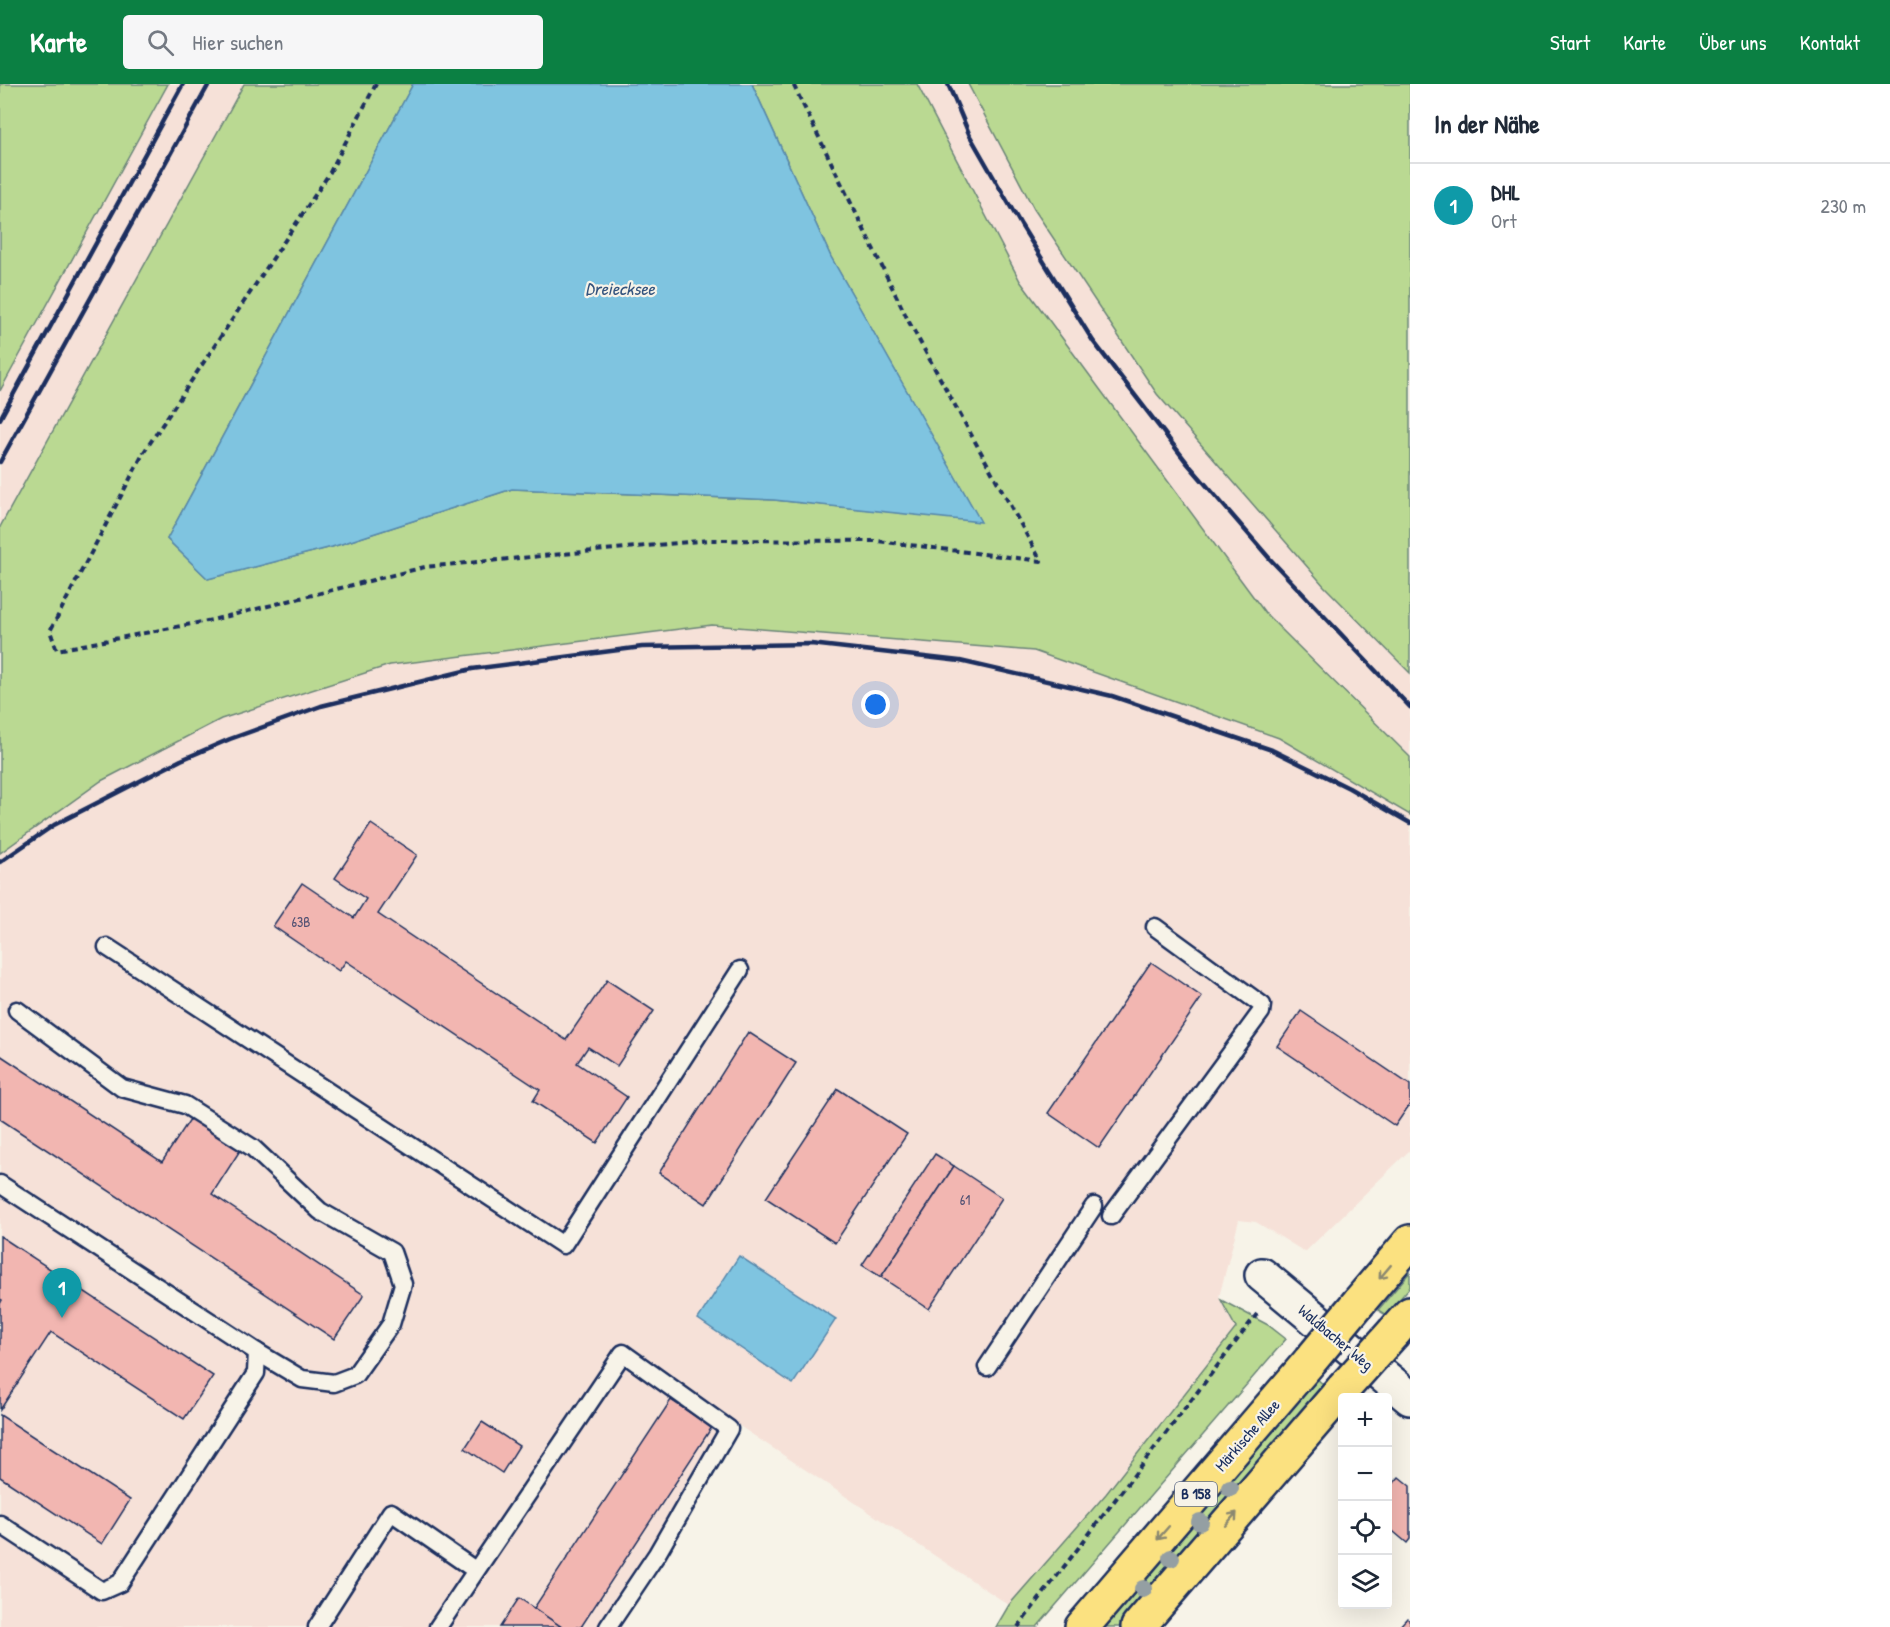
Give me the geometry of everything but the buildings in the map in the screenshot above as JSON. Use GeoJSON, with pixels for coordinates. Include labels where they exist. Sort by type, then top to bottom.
{"type":"FeatureCollection","features":[{"type":"Feature","properties":{"kind":"main road","name":"Märkische Allee"},"geometry":{"type":"LineString","coordinates":[[1082,1627],[1410,1242]]}},
{"type":"Feature","properties":{"kind":"main road","name":"B 158"},"geometry":{"type":"LineString","coordinates":[[1138,1627],[1402,1323]]}},
{"type":"Feature","properties":{"kind":"street","name":"Waldbacher Weg"},"geometry":{"type":"LineString","coordinates":[[1262,1275],[1410,1398]]}},
{"type":"Feature","properties":{"kind":"lane"},"geometry":{"type":"LineString","coordinates":[[1111,1216],[1261,1012],[1262,1005],[1155,927]]}},
{"type":"Feature","properties":{"kind":"lane"},"geometry":{"type":"LineString","coordinates":[[107,947],[564,1245],[740,970]]}},
{"type":"Feature","properties":{"kind":"lane"},"geometry":{"type":"LineString","coordinates":[[0,1184],[257,1352],[303,1379],[334,1383],[355,1375],[391,1324],[403,1284],[392,1252],[320,1211],[253,1148],[185,1105],[122,1088],[17,1010]]}},
{"type":"Feature","properties":{"kind":"lane"},"geometry":{"type":"LineString","coordinates":[[987,1367],[1094,1206]]}},
{"type":"Feature","properties":{"kind":"lane"},"geometry":{"type":"LineString","coordinates":[[0,1524],[102,1591],[120,1583],[256,1373],[257,1352]]}},
{"type":"Feature","properties":{"kind":"lane"},"geometry":{"type":"LineString","coordinates":[[438,1627],[623,1353],[729,1429],[662,1545],[608,1627]]}},
{"type":"Feature","properties":{"kind":"lane"},"geometry":{"type":"LineString","coordinates":[[320,1626],[391,1512],[475,1570]]}},
{"type":"Feature","properties":{"kind":"path"},"geometry":{"type":"LineString","coordinates":[[376,84],[329,174],[144,452],[50,631],[57,650],[212,620],[425,567],[699,541],[877,541],[1041,561],[909,322],[793,84]]}},
{"type":"Feature","properties":{"kind":"path"},"geometry":{"type":"LineString","coordinates":[[1018,1627],[1257,1314]]}},
{"type":"Feature","properties":{"kind":"shaded area"},"geometry":{"type":"Polygon","coordinates":[[[168,84],[244,84],[0,527],[0,391],[168,84]]]}},
{"type":"Feature","properties":{"kind":"shaded area"},"geometry":{"type":"Polygon","coordinates":[[[917,84],[968,84],[1034,209],[1157,394],[1324,586],[1410,673],[1410,757],[1266,614],[1020,281],[917,84]]]}},
{"type":"Feature","properties":{"kind":"shaded area"},"geometry":{"type":"Polygon","coordinates":[[[712,625],[1034,651],[1279,738],[1410,815],[1410,1150],[1305,1252],[1256,1222],[1239,1220],[1219,1297],[1236,1328],[1106,1494],[1009,1605],[738,1425],[606,1627],[0,1627],[0,853],[101,781],[221,719],[390,665],[712,625]]]}},
{"type":"Feature","properties":{"kind":"green space"},"geometry":{"type":"Polygon","coordinates":[[[0,84],[168,84],[0,391],[0,84]]]}},
{"type":"Feature","properties":{"kind":"green space"},"geometry":{"type":"Polygon","coordinates":[[[244,84],[413,84],[167,539],[208,579],[332,547],[512,489],[774,500],[980,521],[831,257],[752,84],[917,84],[1020,281],[1266,614],[1410,757],[1410,815],[1279,738],[1034,651],[712,625],[390,665],[221,719],[101,781],[0,853],[0,527],[244,84]]]}},
{"type":"Feature","properties":{"kind":"green space"},"geometry":{"type":"Polygon","coordinates":[[[968,84],[1410,84],[1410,673],[1324,586],[1157,394],[1034,209],[968,84]]]}},
{"type":"Feature","properties":{"kind":"green space"},"geometry":{"type":"Polygon","coordinates":[[[1410,1272],[1410,1287],[1386,1315],[1378,1310],[1410,1272]]]}},
{"type":"Feature","properties":{"kind":"green space"},"geometry":{"type":"Polygon","coordinates":[[[1221,1300],[1268,1325],[1286,1339],[1037,1627],[996,1627],[1009,1605],[1106,1494],[1236,1328],[1221,1300]]]}},
{"type":"Feature","properties":{"kind":"green space"},"geometry":{"type":"Polygon","coordinates":[[[1315,1377],[1326,1387],[1119,1627],[1101,1627],[1315,1377]]]}},
{"type":"Feature","properties":{"kind":"water","name":"Dreiecksee"},"geometry":{"type":"Polygon","coordinates":[[[413,84],[752,84],[831,257],[981,522],[774,500],[512,489],[332,547],[208,579],[167,539],[413,84]]]}},
{"type":"Feature","properties":{"kind":"water"},"geometry":{"type":"Polygon","coordinates":[[[739,1256],[836,1319],[793,1384],[698,1319],[739,1256]]]}},
{"type":"Feature","properties":{"kind":"railway"},"geometry":{"type":"LineString","coordinates":[[0,419],[183,84]]}},
{"type":"Feature","properties":{"kind":"railway"},"geometry":{"type":"LineString","coordinates":[[0,462],[209,84]]}},
{"type":"Feature","properties":{"kind":"railway"},"geometry":{"type":"LineString","coordinates":[[948,84],[970,136],[1021,225],[1093,341],[1188,464],[1270,559],[1410,707]]}},
{"type":"Feature","properties":{"kind":"railway"},"geometry":{"type":"LineString","coordinates":[[0,862],[54,825],[181,760],[230,739],[321,706],[472,669],[642,647],[811,644],[960,661],[1112,696],[1272,750],[1349,788],[1410,823]]}},
{"type":"Feature","properties":{"kind":"place","name":"DHL"},"geometry":{"type":"Point","coordinates":[62,1318]}}]}
